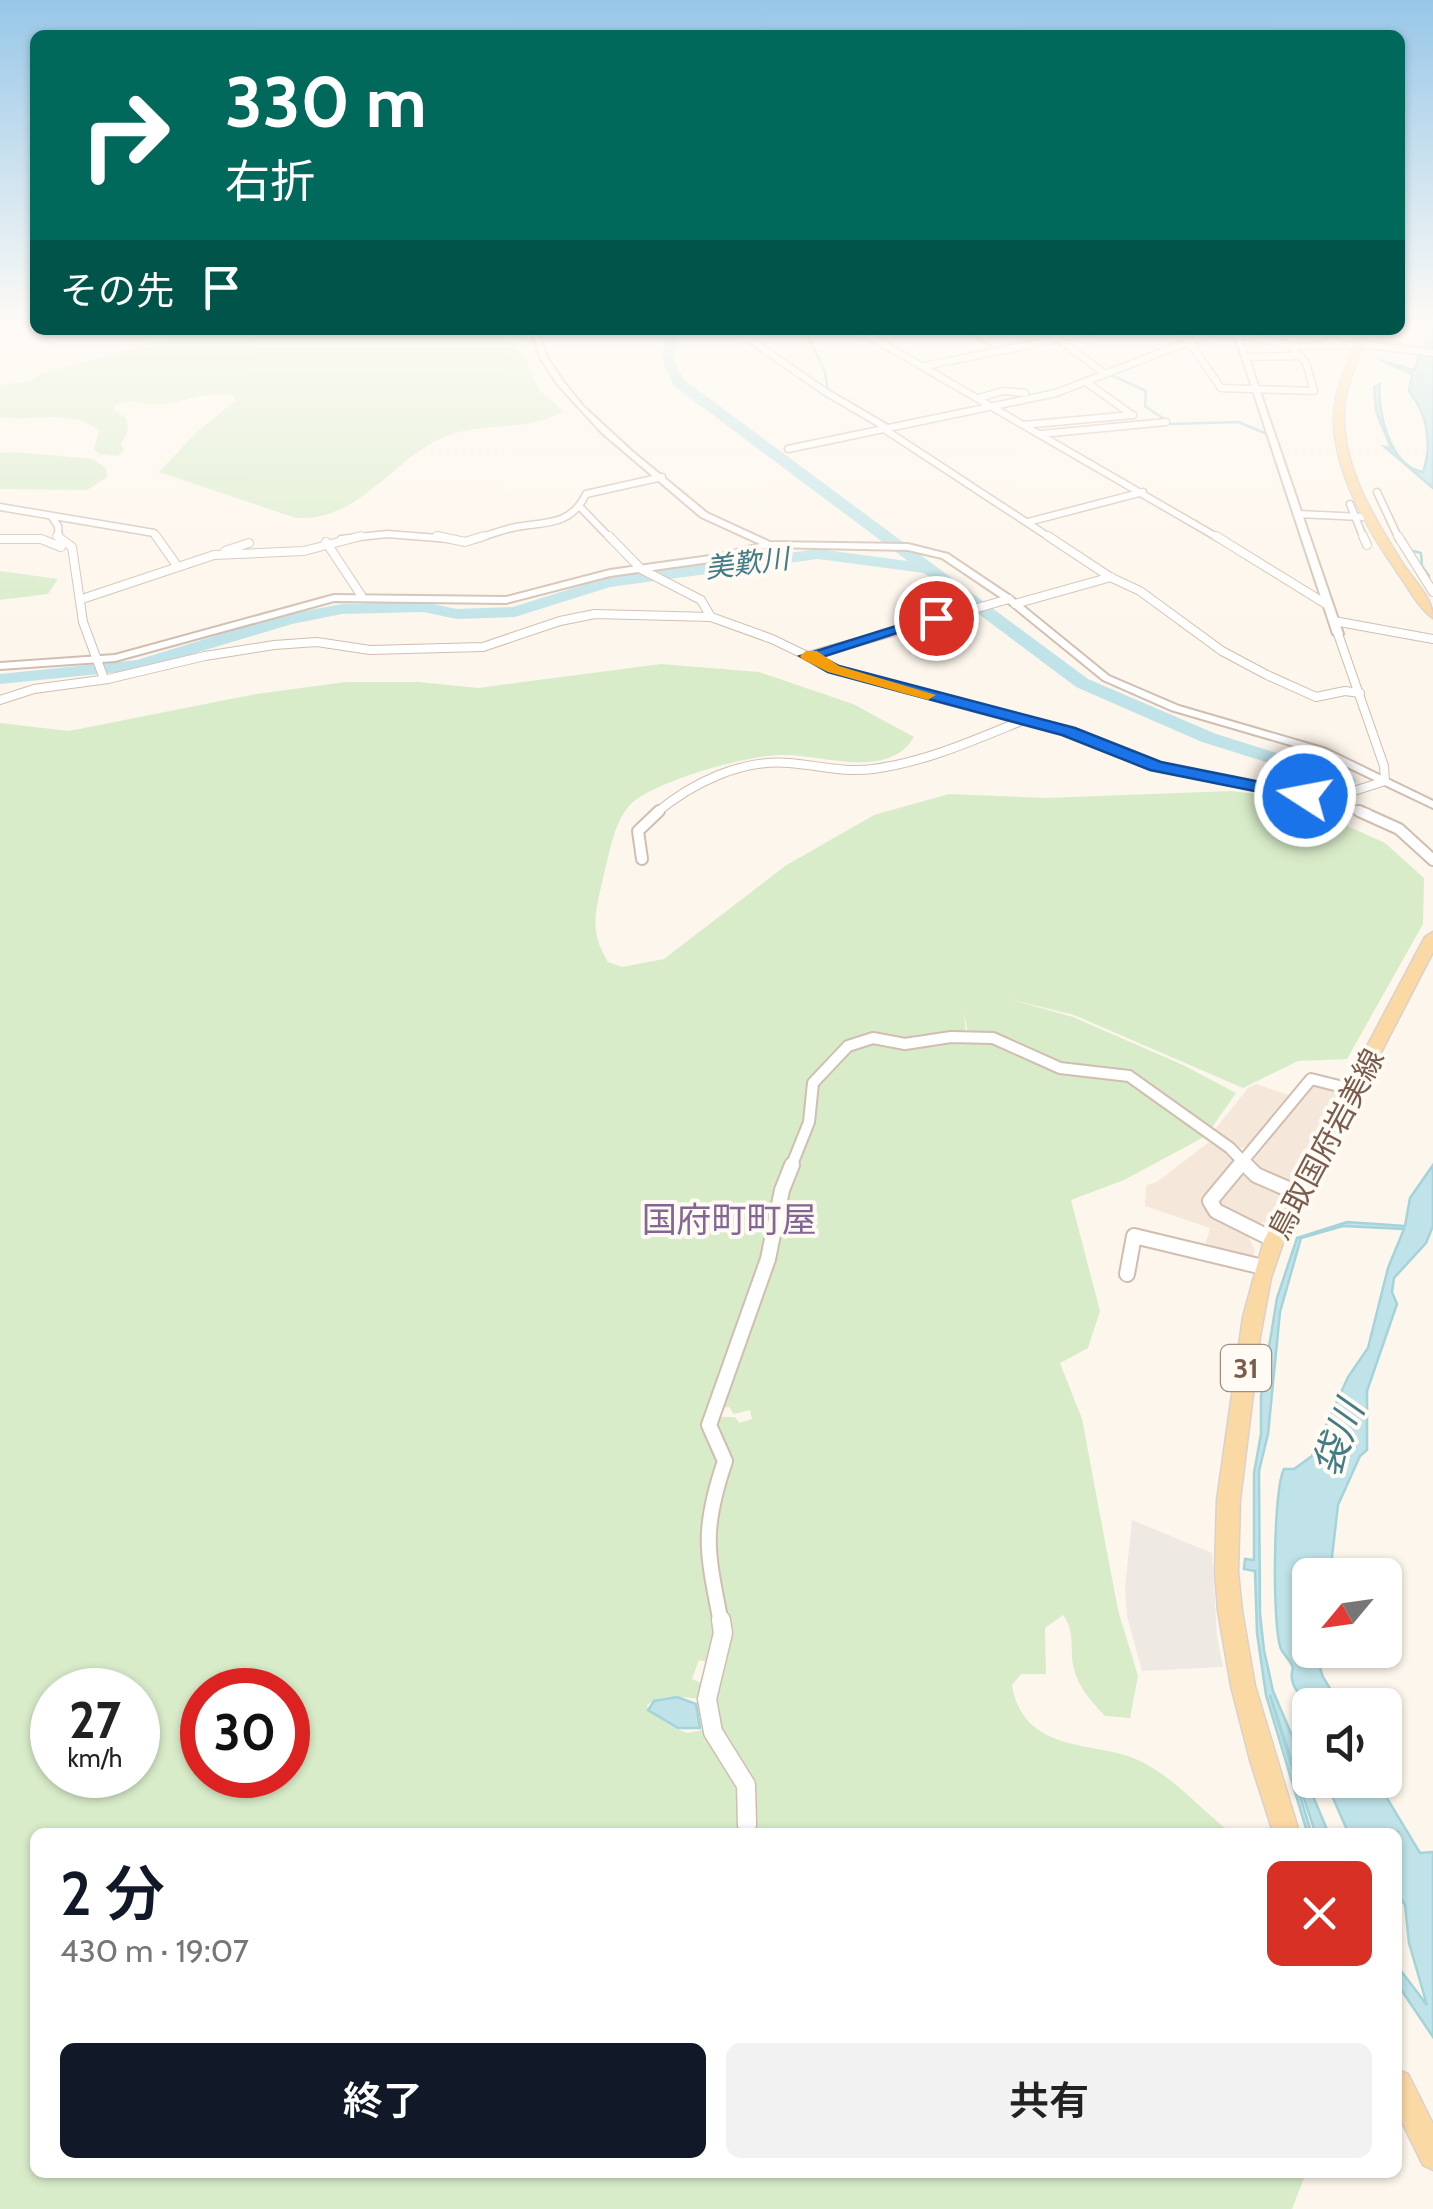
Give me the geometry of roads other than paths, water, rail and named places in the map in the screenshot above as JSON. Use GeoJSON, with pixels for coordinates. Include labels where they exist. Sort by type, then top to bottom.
{"type":"FeatureCollection","features":[{"type":"Feature","properties":{"kind":"main road"},"geometry":{"type":"LineString","coordinates":[[1341,428],[1348,467],[1390,552],[1433,614]]}},
{"type":"Feature","properties":{"kind":"main road","name":"鳥取国府岩美線"},"geometry":{"type":"LineString","coordinates":[[1285,1828],[1255,1739],[1234,1642],[1227,1580],[1228,1491],[1263,1267],[1297,1193],[1356,1090],[1433,937]]}},
{"type":"Feature","properties":{"kind":"main road"},"geometry":{"type":"LineString","coordinates":[[1402,2092],[1433,2155]]}},
{"type":"Feature","properties":{"kind":"street"},"geometry":{"type":"LineString","coordinates":[[604,428],[704,515],[768,544]]}},
{"type":"Feature","properties":{"kind":"street"},"geometry":{"type":"LineString","coordinates":[[788,450],[886,428]]}},
{"type":"Feature","properties":{"kind":"street"},"geometry":{"type":"LineString","coordinates":[[886,428],[908,448],[951,471],[1111,577],[1140,592],[1178,623],[1228,655],[1250,662],[1316,697],[1345,691],[1360,693]]}},
{"type":"Feature","properties":{"kind":"street"},"geometry":{"type":"LineString","coordinates":[[1027,428],[1142,492],[1326,604]]}},
{"type":"Feature","properties":{"kind":"street"},"geometry":{"type":"LineString","coordinates":[[1038,434],[1104,428]]}},
{"type":"Feature","properties":{"kind":"street"},"geometry":{"type":"LineString","coordinates":[[1269,428],[1326,604],[1360,693],[1385,780]]}},
{"type":"Feature","properties":{"kind":"street"},"geometry":{"type":"LineString","coordinates":[[214,555],[274,554],[387,534],[430,535],[464,542],[517,528],[550,525],[580,507],[586,494],[662,477]]}},
{"type":"Feature","properties":{"kind":"street"},"geometry":{"type":"LineString","coordinates":[[1028,522],[1142,492]]}},
{"type":"Feature","properties":{"kind":"street"},"geometry":{"type":"LineString","coordinates":[[1377,492],[1386,518],[1433,592]]}},
{"type":"Feature","properties":{"kind":"street"},"geometry":{"type":"LineString","coordinates":[[1350,504],[1359,517],[1367,546]]}},
{"type":"Feature","properties":{"kind":"street"},"geometry":{"type":"LineString","coordinates":[[0,507],[154,533],[178,567]]}},
{"type":"Feature","properties":{"kind":"street"},"geometry":{"type":"LineString","coordinates":[[580,507],[641,569],[701,600],[711,617]]}},
{"type":"Feature","properties":{"kind":"street"},"geometry":{"type":"LineString","coordinates":[[1298,514],[1359,517]]}},
{"type":"Feature","properties":{"kind":"street"},"geometry":{"type":"LineString","coordinates":[[52,517],[58,526],[57,538],[74,552],[86,634],[101,668]]}},
{"type":"Feature","properties":{"kind":"street"},"geometry":{"type":"LineString","coordinates":[[0,540],[41,539],[74,552]]}},
{"type":"Feature","properties":{"kind":"street"},"geometry":{"type":"LineString","coordinates":[[326,542],[362,595]]}},
{"type":"Feature","properties":{"kind":"street"},"geometry":{"type":"LineString","coordinates":[[82,599],[249,543]]}},
{"type":"Feature","properties":{"kind":"street"},"geometry":{"type":"LineString","coordinates":[[34,689],[309,602],[362,595],[482,603],[641,569],[717,558],[768,544],[920,548],[964,565],[1106,678],[1175,708],[1322,751],[1433,805]]}},
{"type":"Feature","properties":{"kind":"street"},"geometry":{"type":"LineString","coordinates":[[808,656],[968,609],[1111,577]]}},
{"type":"Feature","properties":{"kind":"street"},"geometry":{"type":"LineString","coordinates":[[0,700],[34,689],[205,656],[317,642],[370,650],[484,647],[560,621],[608,612],[711,617],[834,669],[1026,719],[1157,766],[1325,800],[1376,816],[1399,829],[1433,860]]}},
{"type":"Feature","properties":{"kind":"street"},"geometry":{"type":"LineString","coordinates":[[1334,621],[1433,639]]}},
{"type":"Feature","properties":{"kind":"street"},"geometry":{"type":"LineString","coordinates":[[0,666],[168,666]]}},
{"type":"Feature","properties":{"kind":"street"},"geometry":{"type":"LineString","coordinates":[[642,860],[638,830],[649,818],[735,768],[782,762],[868,769],[900,764],[1026,719]]}},
{"type":"Feature","properties":{"kind":"street"},"geometry":{"type":"LineString","coordinates":[[1325,800],[1385,780]]}},
{"type":"Feature","properties":{"kind":"street"},"geometry":{"type":"LineString","coordinates":[[747,1826],[746,1785],[713,1732],[707,1699],[723,1634],[706,1544],[710,1506],[726,1461],[709,1425],[768,1259],[782,1190],[810,1122],[812,1083],[848,1046],[860,1040],[874,1038],[905,1044],[994,1038],[1060,1068],[1129,1076],[1230,1148],[1256,1175],[1297,1193]]}},
{"type":"Feature","properties":{"kind":"street"},"geometry":{"type":"LineString","coordinates":[[1274,1240],[1210,1206],[1210,1201],[1312,1079],[1356,1090]]}},
{"type":"Feature","properties":{"kind":"street"},"geometry":{"type":"LineString","coordinates":[[1127,1274],[1134,1236],[1263,1267]]}},
{"type":"Feature","properties":{"kind":"water"},"geometry":{"type":"Polygon","coordinates":[[[1383,428],[1402,460],[1423,472],[1428,440],[1426,428],[1433,428],[1433,488],[1385,447],[1391,448],[1383,428]]]}},
{"type":"Feature","properties":{"kind":"water","name":"袋川"},"geometry":{"type":"Polygon","coordinates":[[[1433,1165],[1433,1226],[1426,1243],[1394,1278],[1392,1292],[1397,1304],[1367,1391],[1367,1450],[1360,1456],[1338,1505],[1332,1558],[1292,1558],[1292,1666],[1281,1649],[1276,1614],[1280,1482],[1284,1469],[1294,1469],[1312,1456],[1348,1377],[1368,1348],[1388,1268],[1404,1229],[1343,1226],[1301,1238],[1280,1312],[1268,1434],[1259,1471],[1260,1614],[1273,1691],[1292,1736],[1292,1762],[1270,1695],[1292,1769],[1292,1782],[1266,1695],[1257,1633],[1255,1571],[1244,1569],[1245,1559],[1254,1560],[1254,1473],[1261,1434],[1261,1396],[1277,1298],[1297,1238],[1347,1222],[1405,1226],[1410,1198],[1433,1165]]]}},
{"type":"Feature","properties":{"kind":"water"},"geometry":{"type":"Polygon","coordinates":[[[1293,1668],[1320,1668],[1330,1688],[1295,1688],[1293,1668]]]}},
{"type":"Feature","properties":{"kind":"water"},"geometry":{"type":"Polygon","coordinates":[[[677,1697],[696,1704],[700,1728],[678,1728],[648,1710],[654,1701],[677,1697]]]}},
{"type":"Feature","properties":{"kind":"water"},"geometry":{"type":"Polygon","coordinates":[[[1297,1798],[1301,1798],[1310,1828],[1306,1828],[1297,1798]]]}},
{"type":"Feature","properties":{"kind":"water"},"geometry":{"type":"Polygon","coordinates":[[[1304,1798],[1314,1798],[1326,1828],[1314,1828],[1304,1798]]]}},
{"type":"Feature","properties":{"kind":"water"},"geometry":{"type":"Polygon","coordinates":[[[1333,1798],[1387,1798],[1420,1853],[1433,1852],[1433,2037],[1402,1991],[1402,1972],[1427,2005],[1409,1943],[1402,1900],[1402,1828],[1346,1828],[1333,1798]]]}},
{"type":"Feature","properties":{"kind":"waterway","name":"美歎川"},"geometry":{"type":"LineString","coordinates":[[740,428],[1082,683],[1209,738],[1346,781]]}},
{"type":"Feature","properties":{"kind":"waterway"},"geometry":{"type":"LineString","coordinates":[[1253,428],[1267,434]]}},
{"type":"Feature","properties":{"kind":"waterway"},"geometry":{"type":"LineString","coordinates":[[1413,551],[1421,553],[1422,566],[1429,576]]}},
{"type":"Feature","properties":{"kind":"waterway","name":"美歎川"},"geometry":{"type":"LineString","coordinates":[[0,679],[139,665],[289,619],[342,609],[423,607],[457,614],[515,612],[608,582],[818,554],[923,568]]}},
{"type":"Feature","properties":{"kind":"district","name":"国府町町屋"},"geometry":{"type":"Point","coordinates":[729,1219]}}]}
